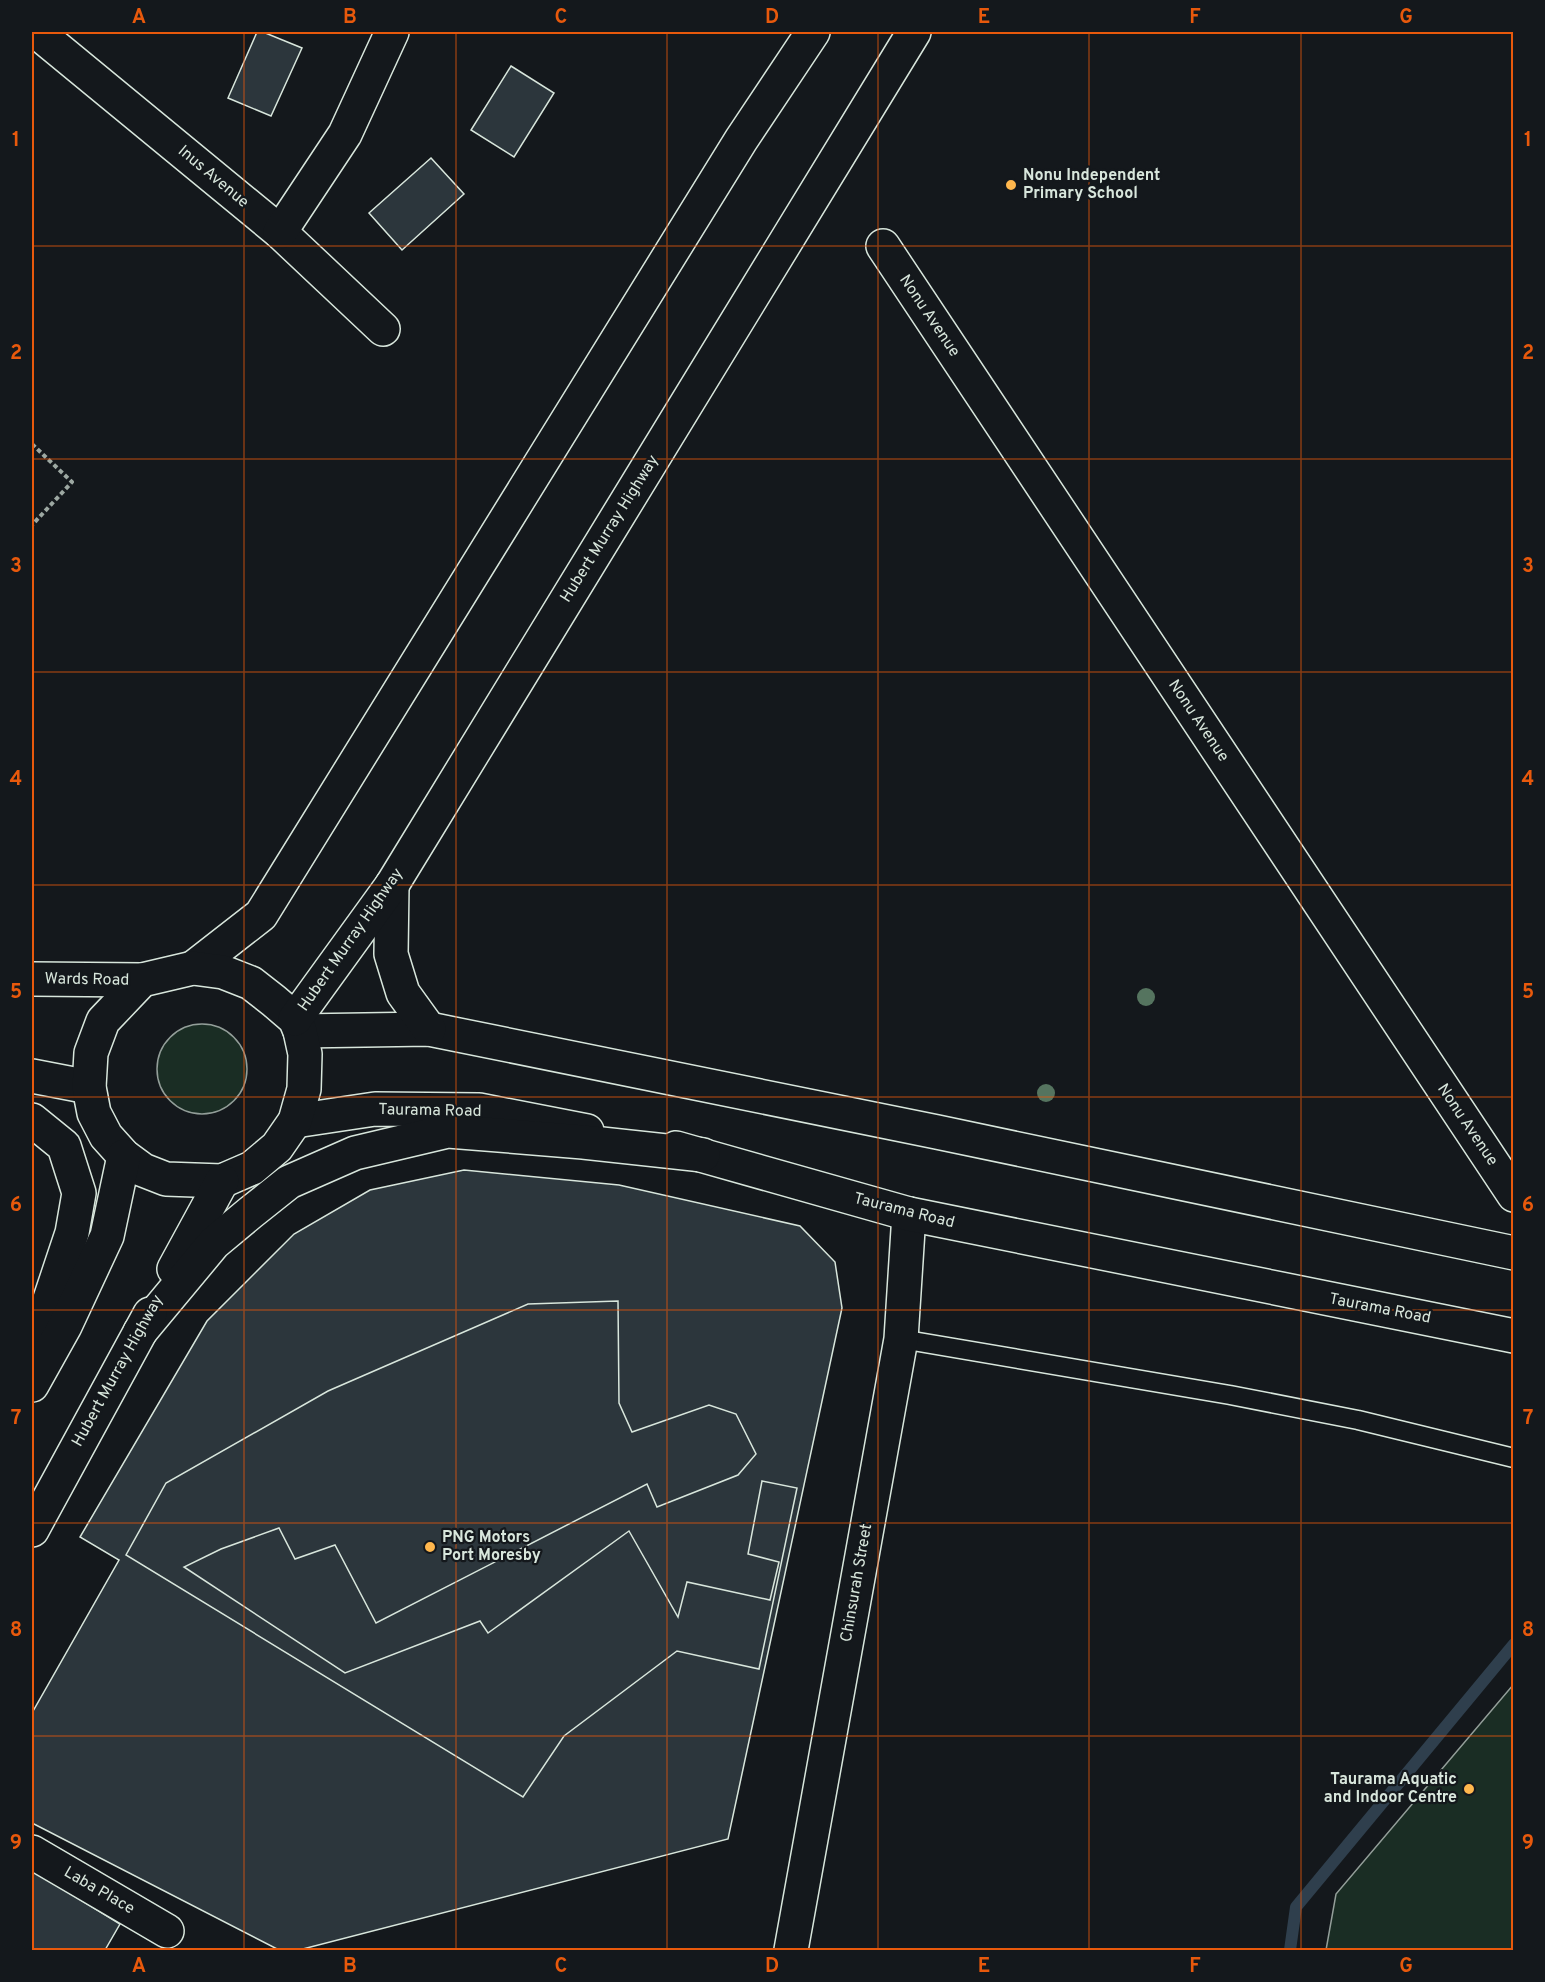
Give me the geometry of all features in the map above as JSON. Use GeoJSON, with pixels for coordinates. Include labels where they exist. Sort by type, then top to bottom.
{"type":"FeatureCollection","features":[{"type":"Feature","properties":{"kind":"main road","name":"Inus Avenue"},"geometry":{"type":"LineString","coordinates":[[37,32],[280,232],[383,329]]}},
{"type":"Feature","properties":{"kind":"main road"},"geometry":{"type":"LineString","coordinates":[[280,232],[345,134],[392,32]]}},
{"type":"Feature","properties":{"kind":"main road"},"geometry":{"type":"LineString","coordinates":[[193,968],[261,915],[741,140],[813,32]]}},
{"type":"Feature","properties":{"kind":"main road","name":"Hubert Murray Highway"},"geometry":{"type":"LineString","coordinates":[[297,1025],[392,885],[914,32]]}},
{"type":"Feature","properties":{"kind":"main road","name":"Nonu Avenue"},"geometry":{"type":"LineString","coordinates":[[883,246],[1514,1196]]}},
{"type":"Feature","properties":{"kind":"main road"},"geometry":{"type":"LineString","coordinates":[[392,885],[391,954],[403,993],[429,1029]]}},
{"type":"Feature","properties":{"kind":"main road"},"geometry":{"type":"LineString","coordinates":[[142,980],[104,1021],[91,1053],[88,1087],[94,1113],[106,1136],[124,1156],[143,1170],[166,1179],[222,1180],[252,1168],[277,1147],[295,1121],[304,1089],[305,1054],[297,1025],[250,983],[223,972],[193,968]]}},
{"type":"Feature","properties":{"kind":"main road","name":"Wards Road"},"geometry":{"type":"LineString","coordinates":[[32,979],[142,980],[193,968]]}},
{"type":"Feature","properties":{"kind":"main road"},"geometry":{"type":"LineString","coordinates":[[297,1025],[429,1029],[1514,1253]]}},
{"type":"Feature","properties":{"kind":"main road"},"geometry":{"type":"LineString","coordinates":[[32,1076],[88,1087]]}},
{"type":"Feature","properties":{"kind":"main road","name":"Taurama Road"},"geometry":{"type":"LineString","coordinates":[[295,1121],[375,1109],[479,1110],[669,1146],[909,1214],[1514,1336]]}},
{"type":"Feature","properties":{"kind":"main road"},"geometry":{"type":"LineString","coordinates":[[32,1120],[64,1146],[79,1193],[72,1233],[40,1329],[32,1346]]}},
{"type":"Feature","properties":{"kind":"main road"},"geometry":{"type":"LineString","coordinates":[[140,1332],[214,1243],[249,1213],[289,1182],[355,1153],[448,1131],[703,1155]]}},
{"type":"Feature","properties":{"kind":"main road"},"geometry":{"type":"LineString","coordinates":[[32,1385],[65,1326],[107,1236],[124,1156]]}},
{"type":"Feature","properties":{"kind":"main road","name":"Hubert Murray Highway"},"geometry":{"type":"LineString","coordinates":[[32,1530],[222,1180]]}},
{"type":"Feature","properties":{"kind":"main road","name":"Chinsurah Street"},"geometry":{"type":"LineString","coordinates":[[791,1950],[901,1339],[909,1214]]}},
{"type":"Feature","properties":{"kind":"main road","name":"Laba Place"},"geometry":{"type":"LineString","coordinates":[[32,1852],[167,1931]]}},
{"type":"Feature","properties":{"kind":"lane"},"geometry":{"type":"LineString","coordinates":[[901,1339],[1230,1395],[1358,1420],[1514,1458]]}},
{"type":"Feature","properties":{"kind":"path"},"geometry":{"type":"LineString","coordinates":[[32,444],[72,482],[32,525]]}},
{"type":"Feature","properties":{"kind":"green space"},"geometry":{"type":"Polygon","coordinates":[[[202,1024],[219,1027],[234,1037],[244,1052],[247,1069],[244,1086],[234,1101],[219,1111],[202,1114],[185,1111],[170,1101],[160,1086],[157,1069],[160,1052],[170,1037],[185,1027],[202,1024]]]}},
{"type":"Feature","properties":{"kind":"green space","name":"Taurama Aquatic and Indoor Centre"},"geometry":{"type":"Polygon","coordinates":[[[1513,1685],[1513,1950],[1326,1950],[1336,1894],[1513,1685]]]}},
{"type":"Feature","properties":{"kind":"building"},"geometry":{"type":"Polygon","coordinates":[[[257,32],[263,32],[302,48],[271,116],[228,98],[257,32]]]}},
{"type":"Feature","properties":{"kind":"building"},"geometry":{"type":"Polygon","coordinates":[[[511,66],[554,93],[514,157],[471,130],[511,66]]]}},
{"type":"Feature","properties":{"kind":"building"},"geometry":{"type":"Polygon","coordinates":[[[431,158],[464,194],[402,250],[369,213],[431,158]]]}},
{"type":"Feature","properties":{"kind":"building","name":"PNG Motors Port Moresby"},"geometry":{"type":"Polygon","coordinates":[[[464,1170],[619,1185],[800,1226],[835,1262],[842,1308],[728,1839],[299,1950],[279,1950],[32,1823],[32,1713],[119,1560],[80,1537],[207,1321],[294,1234],[370,1190],[464,1170]]]}},
{"type":"Feature","properties":{"kind":"building","name":"PNG Motors Port Moresby"},"geometry":{"type":"Polygon","coordinates":[[[618,1301],[619,1403],[632,1432],[709,1405],[736,1414],[756,1454],[738,1475],[657,1507],[647,1484],[376,1623],[335,1545],[295,1559],[279,1528],[221,1549],[184,1567],[345,1673],[480,1621],[488,1633],[629,1531],[678,1617],[687,1582],[770,1600],[779,1562],[748,1554],[762,1481],[797,1488],[759,1669],[677,1651],[564,1736],[523,1797],[126,1555],[166,1483],[328,1391],[528,1304],[618,1301]]]}},
{"type":"Feature","properties":{"kind":"building"},"geometry":{"type":"Polygon","coordinates":[[[32,1870],[120,1924],[105,1950],[32,1950],[32,1870]]]}},
{"type":"Feature","properties":{"kind":"waterway"},"geometry":{"type":"LineString","coordinates":[[1290,1950],[1296,1907],[1514,1644]]}},
{"type":"Feature","properties":{"kind":"place","name":"Nonu Independent Primary School"},"geometry":{"type":"Point","coordinates":[1011,185]}},
{"type":"Feature","properties":{"kind":"place","name":"PNG Motors Port Moresby"},"geometry":{"type":"Point","coordinates":[430,1547]}},
{"type":"Feature","properties":{"kind":"place","name":"Taurama Aquatic and Indoor Centre"},"geometry":{"type":"Point","coordinates":[1469,1789]}}]}
